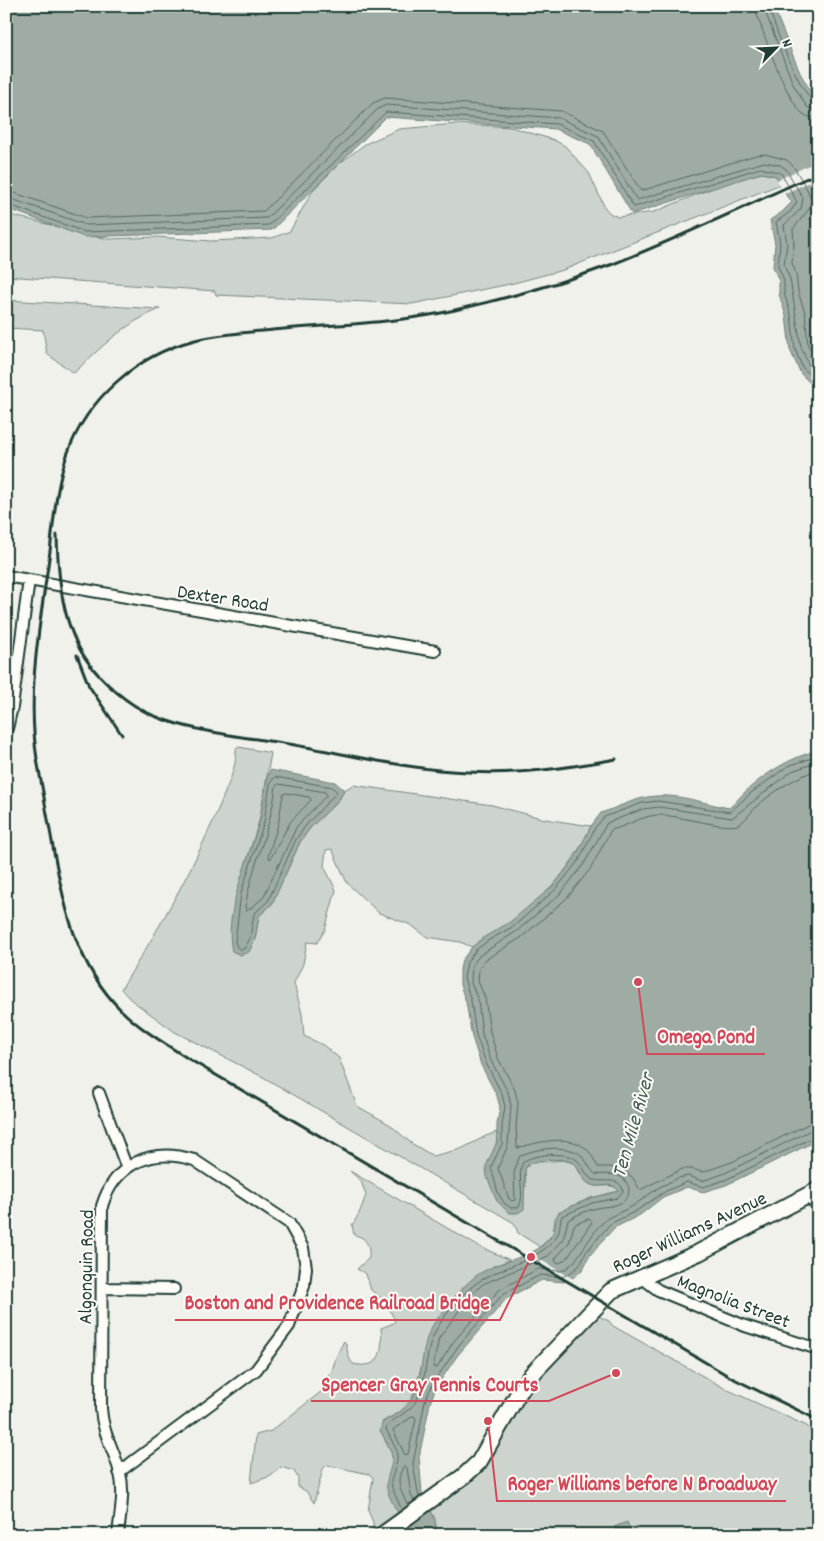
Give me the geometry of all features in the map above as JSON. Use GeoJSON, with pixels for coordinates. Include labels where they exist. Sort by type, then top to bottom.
{"type":"FeatureCollection","features":[{"type":"Feature","properties":{"kind":"main road","name":"Roger Williams Avenue"},"geometry":{"type":"LineString","coordinates":[[382,1535],[479,1462],[518,1394],[532,1374],[611,1290],[698,1253],[813,1197]]}},
{"type":"Feature","properties":{"kind":"street","name":"Dexter Road"},"geometry":{"type":"LineString","coordinates":[[6,576],[435,651]]}},
{"type":"Feature","properties":{"kind":"street"},"geometry":{"type":"LineString","coordinates":[[6,733],[12,707],[30,580]]}},
{"type":"Feature","properties":{"kind":"street"},"geometry":{"type":"LineString","coordinates":[[99,1092],[126,1166],[153,1157],[163,1156],[179,1156],[194,1160],[288,1222],[303,1248],[306,1268],[304,1286],[289,1326],[256,1370],[119,1472]]}},
{"type":"Feature","properties":{"kind":"street","name":"Algonquin Road"},"geometry":{"type":"LineString","coordinates":[[118,1535],[122,1490],[119,1472],[105,1436],[101,1409],[102,1206],[105,1194],[126,1166]]}},
{"type":"Feature","properties":{"kind":"street","name":"Magnolia Street"},"geometry":{"type":"LineString","coordinates":[[641,1277],[658,1290],[745,1326],[818,1349]]}},
{"type":"Feature","properties":{"kind":"street"},"geometry":{"type":"LineString","coordinates":[[102,1288],[174,1289]]}},
{"type":"Feature","properties":{"kind":"shaded area"},"geometry":{"type":"Polygon","coordinates":[[[457,124],[511,127],[554,140],[565,146],[589,173],[605,208],[611,214],[618,217],[654,212],[732,180],[762,173],[776,176],[781,184],[563,270],[510,284],[412,304],[216,295],[215,291],[6,276],[6,214],[108,239],[157,237],[211,241],[272,238],[290,231],[313,190],[339,164],[365,144],[399,129],[457,124]]]}},
{"type":"Feature","properties":{"kind":"shaded area"},"geometry":{"type":"Polygon","coordinates":[[[6,300],[160,309],[125,329],[104,345],[74,373],[47,354],[43,330],[6,328],[6,300]]]}},
{"type":"Feature","properties":{"kind":"shaded area"},"geometry":{"type":"Polygon","coordinates":[[[239,747],[271,753],[259,821],[245,866],[255,939],[259,916],[272,904],[300,842],[311,827],[339,800],[344,790],[353,785],[492,805],[545,819],[591,826],[576,854],[558,880],[524,913],[472,947],[460,942],[427,937],[411,925],[379,913],[347,883],[332,849],[326,850],[324,866],[336,890],[325,930],[317,943],[307,942],[303,964],[294,983],[302,1014],[304,1036],[323,1045],[339,1058],[357,1106],[389,1124],[411,1143],[433,1156],[461,1149],[497,1132],[496,1147],[526,1187],[525,1169],[531,1163],[563,1160],[573,1163],[585,1181],[591,1185],[613,1186],[619,1191],[591,1198],[566,1208],[555,1218],[553,1234],[540,1247],[518,1233],[514,1223],[509,1220],[263,1077],[175,1032],[130,999],[121,989],[163,920],[200,849],[234,769],[236,749],[239,747]]]}},
{"type":"Feature","properties":{"kind":"shaded area"},"geometry":{"type":"Polygon","coordinates":[[[350,1171],[476,1245],[510,1260],[493,1266],[435,1322],[412,1398],[401,1411],[382,1422],[385,1441],[392,1452],[396,1507],[408,1535],[377,1535],[373,1532],[373,1522],[368,1511],[373,1478],[369,1474],[327,1465],[323,1469],[314,1503],[306,1491],[298,1487],[298,1478],[294,1471],[281,1467],[271,1476],[251,1483],[256,1435],[271,1431],[322,1391],[323,1384],[332,1371],[337,1354],[344,1341],[353,1364],[362,1365],[375,1362],[380,1352],[381,1328],[394,1323],[395,1320],[390,1311],[391,1307],[371,1290],[366,1274],[357,1269],[369,1258],[367,1243],[362,1238],[354,1235],[352,1225],[366,1195],[361,1181],[350,1171]]]}},
{"type":"Feature","properties":{"kind":"shaded area"},"geometry":{"type":"Polygon","coordinates":[[[588,1311],[609,1321],[613,1326],[726,1389],[807,1426],[818,1439],[818,1535],[436,1535],[436,1525],[427,1501],[462,1474],[588,1311]]]}},
{"type":"Feature","properties":{"kind":"water"},"geometry":{"type":"Polygon","coordinates":[[[6,6],[773,6],[800,73],[818,104],[818,391],[801,374],[790,350],[786,316],[779,294],[779,281],[773,267],[775,244],[770,220],[792,202],[787,197],[776,176],[761,173],[632,214],[590,144],[555,129],[386,117],[272,230],[84,237],[6,208],[6,6]]]}},
{"type":"Feature","properties":{"kind":"water","name":"Ten Mile River"},"geometry":{"type":"Polygon","coordinates":[[[818,750],[818,1140],[726,1185],[703,1192],[687,1187],[663,1197],[640,1215],[614,1228],[590,1255],[583,1269],[574,1277],[564,1282],[542,1280],[507,1298],[457,1356],[436,1387],[430,1403],[419,1457],[422,1493],[435,1519],[436,1535],[408,1535],[387,1489],[392,1455],[380,1430],[383,1422],[406,1408],[414,1396],[429,1331],[459,1292],[476,1276],[495,1266],[528,1254],[546,1243],[552,1235],[558,1213],[591,1198],[619,1191],[614,1186],[590,1184],[585,1180],[576,1165],[569,1161],[536,1161],[527,1165],[525,1169],[524,1209],[518,1213],[509,1213],[497,1201],[487,1177],[486,1166],[497,1142],[497,1124],[500,1107],[497,1096],[481,1065],[472,1037],[466,1002],[460,985],[462,960],[472,947],[510,922],[553,886],[575,858],[591,826],[601,813],[635,800],[656,796],[684,798],[729,808],[746,791],[771,772],[788,761],[818,750]]]}},
{"type":"Feature","properties":{"kind":"water"},"geometry":{"type":"Polygon","coordinates":[[[270,770],[335,782],[344,790],[339,800],[311,827],[300,842],[272,904],[259,916],[255,939],[249,952],[240,955],[232,951],[230,936],[231,919],[234,902],[260,820],[266,782],[270,770]]]}},
{"type":"Feature","properties":{"kind":"water"},"geometry":{"type":"Polygon","coordinates":[[[627,1522],[633,1535],[618,1535],[614,1527],[627,1522]]]}},
{"type":"Feature","properties":{"kind":"pier"},"geometry":{"type":"Polygon","coordinates":[[[818,161],[818,178],[783,194],[777,180],[818,161]]]}},
{"type":"Feature","properties":{"kind":"pier"},"geometry":{"type":"Polygon","coordinates":[[[525,1251],[575,1280],[570,1282],[519,1253],[525,1251]]]}},
{"type":"Feature","properties":{"kind":"railway"},"geometry":{"type":"LineString","coordinates":[[818,173],[639,254],[535,290],[455,310],[413,318],[239,333],[195,340],[153,356],[134,368],[117,382],[87,415],[76,434],[63,467],[56,503],[39,629],[33,707],[37,759],[67,913],[74,934],[93,974],[106,993],[128,1017],[152,1036],[187,1058],[732,1378],[818,1420]]}},
{"type":"Feature","properties":{"kind":"railway"},"geometry":{"type":"LineString","coordinates":[[57,535],[63,601],[72,633],[79,648],[94,670],[109,685],[134,705],[152,715],[184,726],[219,733],[401,765],[446,771],[524,772],[616,759]]}},
{"type":"Feature","properties":{"kind":"railway"},"geometry":{"type":"LineString","coordinates":[[77,655],[89,686],[122,735]]}},
{"type":"Feature","properties":{"kind":"place","name":"Omega Pond"},"geometry":{"type":"Point","coordinates":[638,982]}},
{"type":"Feature","properties":{"kind":"place","name":"Boston and Providence Railroad Bridge"},"geometry":{"type":"Point","coordinates":[531,1257]}},
{"type":"Feature","properties":{"kind":"place","name":"Spencer Gray Tennis Courts"},"geometry":{"type":"Point","coordinates":[616,1373]}},
{"type":"Feature","properties":{"kind":"place","name":"Roger Williams before N Broadway"},"geometry":{"type":"Point","coordinates":[488,1421]}}]}
